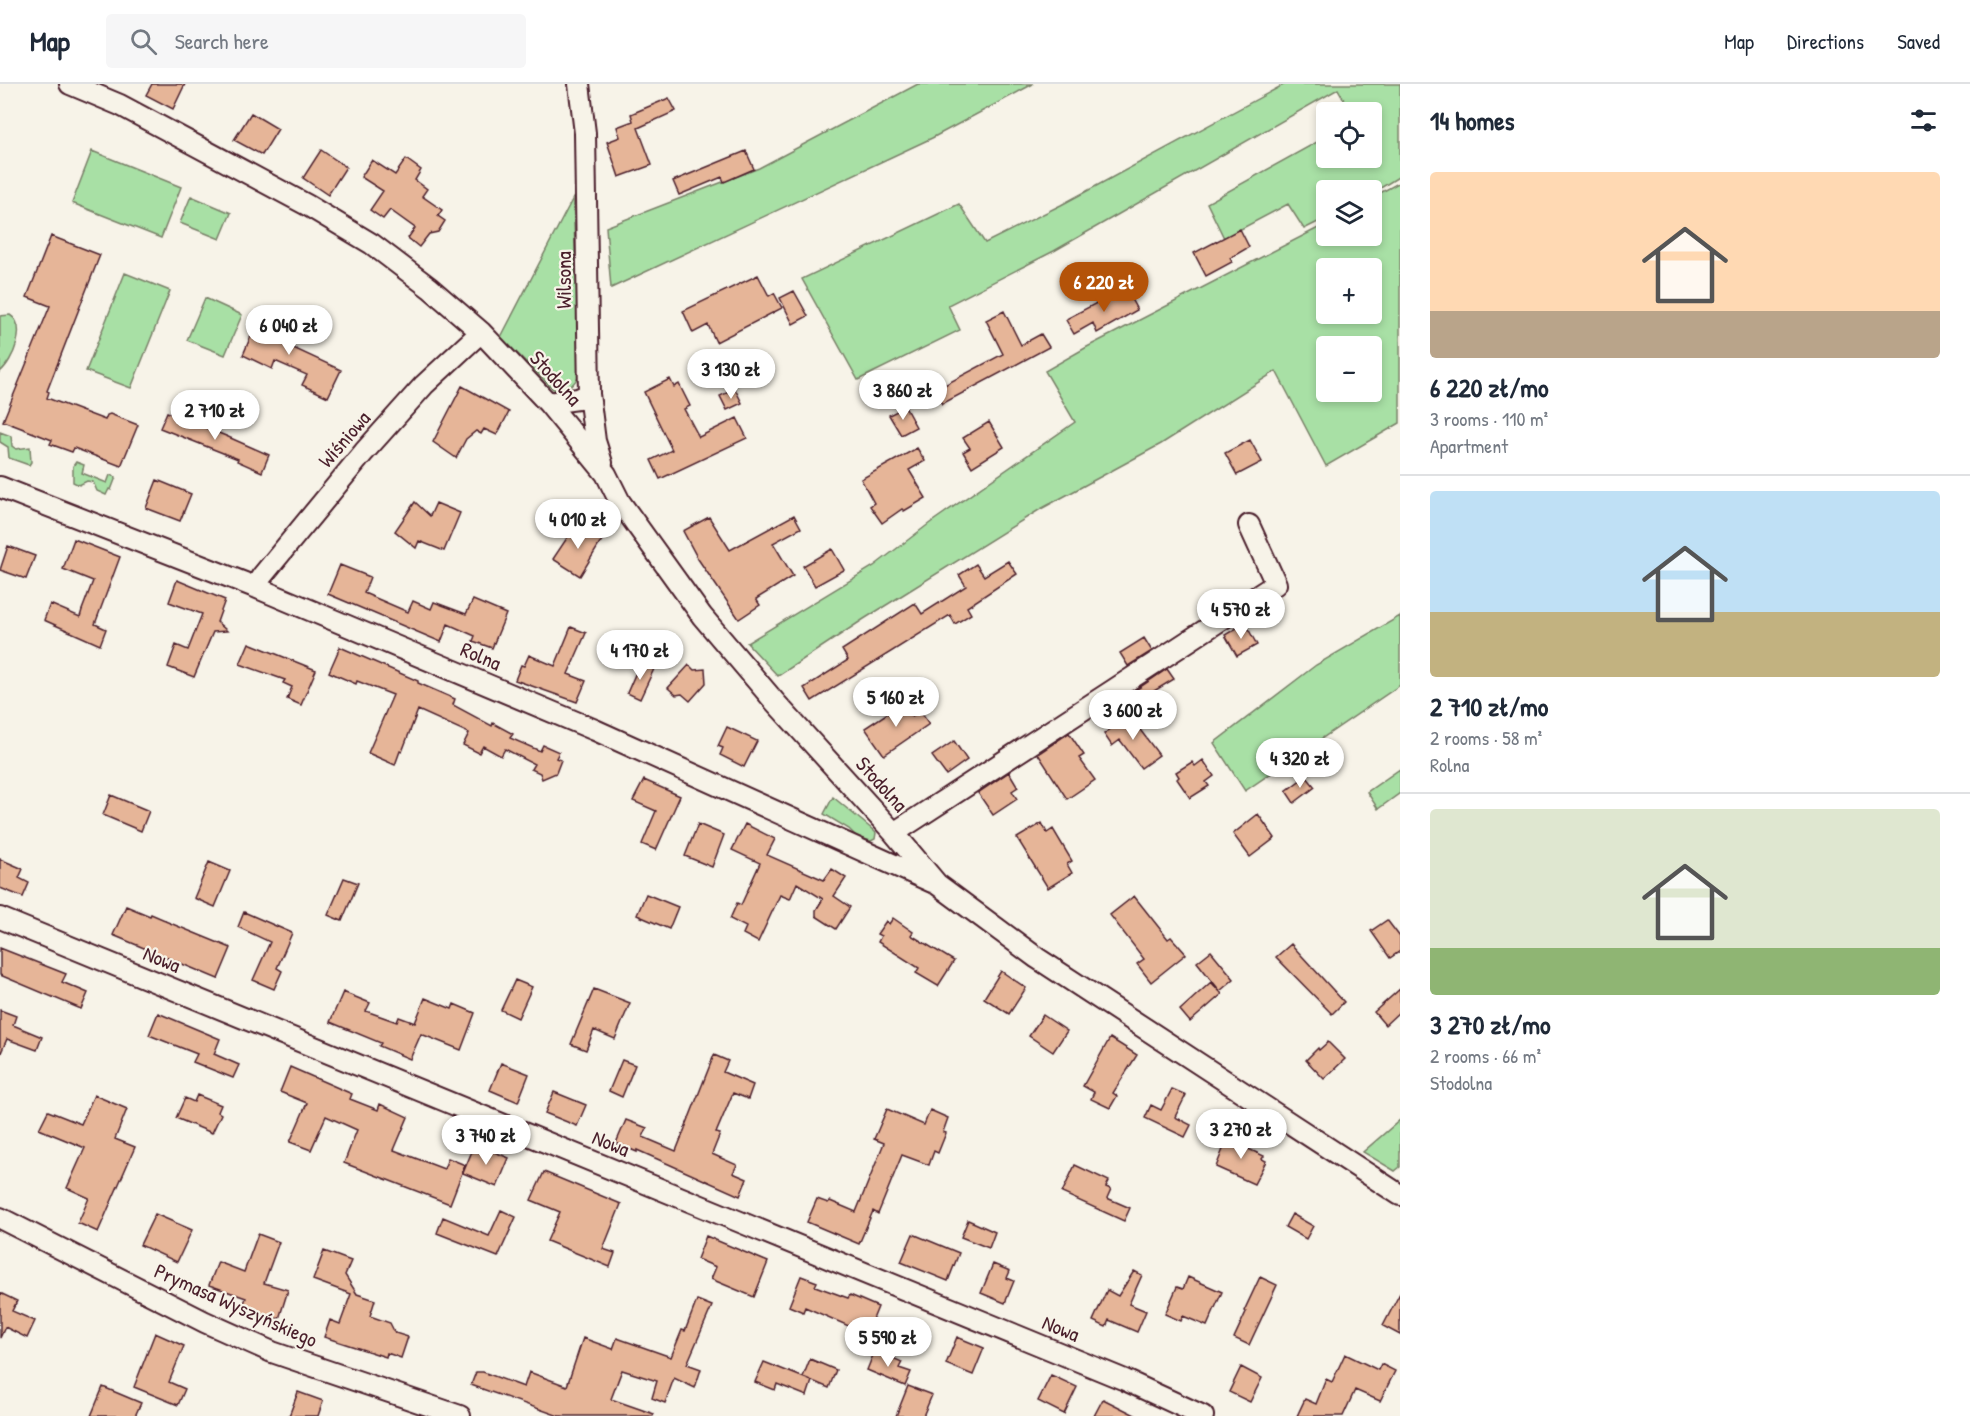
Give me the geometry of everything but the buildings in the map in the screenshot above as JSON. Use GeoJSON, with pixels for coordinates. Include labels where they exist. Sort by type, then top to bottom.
{"type":"FeatureCollection","features":[{"type":"Feature","properties":{"kind":"street","name":"Stodolna"},"geometry":{"type":"LineString","coordinates":[[70,84],[120,105],[307,205],[372,244],[430,288],[481,332],[548,403],[606,474],[620,502],[702,615],[775,702],[937,884],[1037,958],[1400,1196]]}},
{"type":"Feature","properties":{"kind":"street","name":"Wilsona"},"geometry":{"type":"LineString","coordinates":[[579,84],[585,133],[589,394],[595,441],[606,474]]}},
{"type":"Feature","properties":{"kind":"street","name":"Wiśniowa"},"geometry":{"type":"LineString","coordinates":[[255,587],[364,452],[424,385],[481,332]]}},
{"type":"Feature","properties":{"kind":"street"},"geometry":{"type":"LineString","coordinates":[[548,403],[578,399],[589,394]]}},
{"type":"Feature","properties":{"kind":"street","name":"Rolna"},"geometry":{"type":"LineString","coordinates":[[0,487],[255,587],[595,730],[937,884]]}},
{"type":"Feature","properties":{"kind":"street","name":"Stodolna"},"geometry":{"type":"LineString","coordinates":[[894,833],[1276,584],[1249,525]]}},
{"type":"Feature","properties":{"kind":"street","name":"Nowa"},"geometry":{"type":"LineString","coordinates":[[0,918],[1103,1371],[1203,1416]]}},
{"type":"Feature","properties":{"kind":"street","name":"Prymasa Wyszyńskiego"},"geometry":{"type":"LineString","coordinates":[[0,1218],[205,1322],[272,1352],[414,1409],[460,1416]]}},
{"type":"Feature","properties":{"kind":"green space"},"geometry":{"type":"Polygon","coordinates":[[[918,84],[1033,84],[932,138],[611,288],[606,227],[759,168],[918,84]]]}},
{"type":"Feature","properties":{"kind":"green space"},"geometry":{"type":"Polygon","coordinates":[[[1285,84],[1400,84],[1400,176],[1382,187],[1382,180],[1316,180],[1316,223],[1304,229],[1288,204],[1224,238],[1207,203],[1316,143],[1316,168],[1382,168],[1382,102],[1345,102],[1338,89],[1054,251],[948,305],[960,330],[858,380],[802,279],[959,204],[985,243],[1061,205],[1285,84]]]}},
{"type":"Feature","properties":{"kind":"green space"},"geometry":{"type":"Polygon","coordinates":[[[92,151],[181,187],[161,238],[72,203],[92,151]]]}},
{"type":"Feature","properties":{"kind":"green space"},"geometry":{"type":"Polygon","coordinates":[[[1400,182],[1400,423],[1326,466],[1276,371],[1161,444],[1039,510],[864,619],[778,676],[747,643],[874,566],[930,523],[1075,422],[1045,371],[1316,229],[1316,246],[1382,246],[1382,192],[1400,182]]]}},
{"type":"Feature","properties":{"kind":"green space"},"geometry":{"type":"Polygon","coordinates":[[[191,196],[231,213],[220,239],[180,223],[191,196]]]}},
{"type":"Feature","properties":{"kind":"green space"},"geometry":{"type":"Polygon","coordinates":[[[573,198],[580,373],[570,387],[553,389],[501,337],[573,198]]]}},
{"type":"Feature","properties":{"kind":"green space"},"geometry":{"type":"Polygon","coordinates":[[[125,273],[170,291],[131,388],[86,371],[125,273]]]}},
{"type":"Feature","properties":{"kind":"green space"},"geometry":{"type":"Polygon","coordinates":[[[205,298],[242,315],[225,355],[187,340],[205,298]]]}},
{"type":"Feature","properties":{"kind":"green space"},"geometry":{"type":"Polygon","coordinates":[[[10,315],[18,327],[17,344],[10,360],[0,372],[0,316],[10,315]]]}},
{"type":"Feature","properties":{"kind":"green space"},"geometry":{"type":"Polygon","coordinates":[[[0,432],[11,436],[12,446],[16,449],[30,447],[31,462],[29,465],[9,458],[8,447],[0,442],[0,432]]]}},
{"type":"Feature","properties":{"kind":"green space"},"geometry":{"type":"Polygon","coordinates":[[[76,462],[84,465],[82,473],[107,483],[110,475],[116,477],[111,490],[109,489],[106,495],[97,491],[93,482],[87,481],[79,485],[73,482],[73,466],[76,462]]]}},
{"type":"Feature","properties":{"kind":"green space"},"geometry":{"type":"Polygon","coordinates":[[[1400,616],[1400,685],[1245,791],[1214,743],[1316,665],[1400,616]]]}},
{"type":"Feature","properties":{"kind":"green space"},"geometry":{"type":"Polygon","coordinates":[[[1400,769],[1400,793],[1378,809],[1367,792],[1400,769]]]}},
{"type":"Feature","properties":{"kind":"green space"},"geometry":{"type":"Polygon","coordinates":[[[833,797],[876,833],[875,839],[871,841],[857,837],[849,829],[824,814],[833,797]]]}},
{"type":"Feature","properties":{"kind":"green space"},"geometry":{"type":"Polygon","coordinates":[[[1400,1120],[1400,1167],[1395,1171],[1363,1152],[1400,1120]]]}}]}
